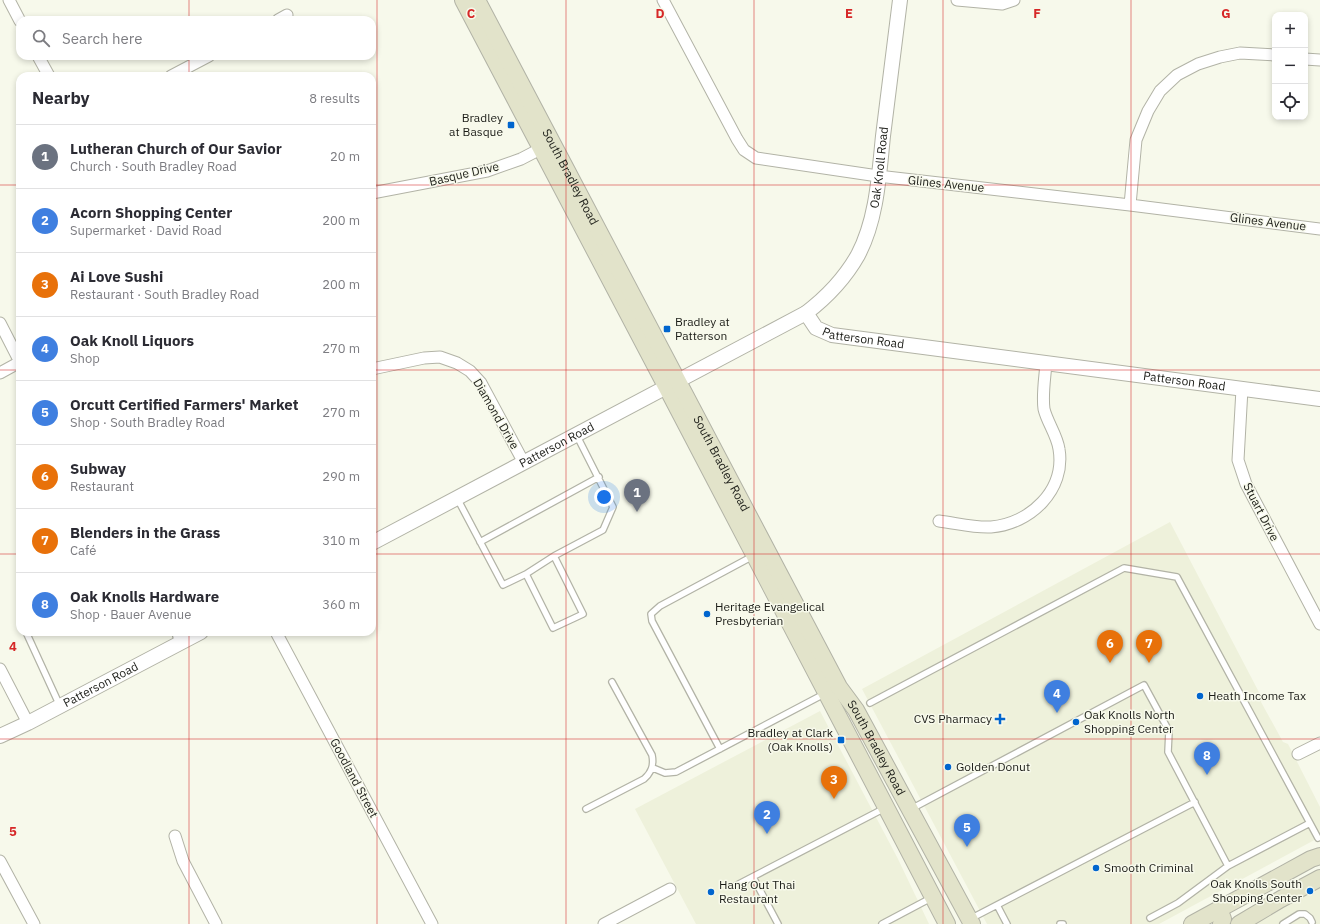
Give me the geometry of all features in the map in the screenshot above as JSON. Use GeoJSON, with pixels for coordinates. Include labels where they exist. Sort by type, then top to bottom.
{"type":"FeatureCollection","features":[{"type":"Feature","properties":{"kind":"main road","name":"South Bradley Road"},"geometry":{"type":"LineString","coordinates":[[463,0],[547,146],[673,384],[833,690],[886,807],[947,924]]}},
{"type":"Feature","properties":{"kind":"main road","name":"South Bradley Road"},"geometry":{"type":"LineString","coordinates":[[477,0],[547,146]]}},
{"type":"Feature","properties":{"kind":"main road","name":"South Bradley Road"},"geometry":{"type":"LineString","coordinates":[[673,384],[755,555],[833,690],[856,710],[971,922]]}},
{"type":"Feature","properties":{"kind":"main road"},"geometry":{"type":"LineString","coordinates":[[864,725],[865,747],[887,789],[889,801],[886,807],[891,808],[902,818],[927,863],[946,876]]}},
{"type":"Feature","properties":{"kind":"main road"},"geometry":{"type":"LineString","coordinates":[[1192,924],[1220,917],[1311,859],[1320,856]]}},
{"type":"Feature","properties":{"kind":"main road"},"geometry":{"type":"LineString","coordinates":[[1239,924],[1320,878]]}},
{"type":"Feature","properties":{"kind":"street"},"geometry":{"type":"LineString","coordinates":[[8,0],[17,16]]}},
{"type":"Feature","properties":{"kind":"street","name":"Glines Avenue"},"geometry":{"type":"LineString","coordinates":[[663,0],[736,139],[744,150],[756,158],[878,176],[1130,205],[1320,229]]}},
{"type":"Feature","properties":{"kind":"street","name":"Oak Knoll Road"},"geometry":{"type":"LineString","coordinates":[[806,313],[822,301],[842,280],[858,254],[867,233],[873,212],[900,0]]}},
{"type":"Feature","properties":{"kind":"street"},"geometry":{"type":"LineString","coordinates":[[957,0],[1002,4],[1014,0]]}},
{"type":"Feature","properties":{"kind":"street"},"geometry":{"type":"LineString","coordinates":[[1130,205],[1136,140],[1148,111],[1160,91],[1177,76],[1198,64],[1240,52],[1272,55]]}},
{"type":"Feature","properties":{"kind":"street"},"geometry":{"type":"LineString","coordinates":[[1308,58],[1320,60]]}},
{"type":"Feature","properties":{"kind":"street"},"geometry":{"type":"LineString","coordinates":[[40,60],[47,72]]}},
{"type":"Feature","properties":{"kind":"street"},"geometry":{"type":"LineString","coordinates":[[178,72],[201,60]]}},
{"type":"Feature","properties":{"kind":"street","name":"Basque Drive"},"geometry":{"type":"LineString","coordinates":[[376,192],[487,171],[521,159],[547,146]]}},
{"type":"Feature","properties":{"kind":"street","name":"Patterson Road"},"geometry":{"type":"LineString","coordinates":[[376,541],[806,313],[816,328],[832,335],[1320,399]]}},
{"type":"Feature","properties":{"kind":"street"},"geometry":{"type":"LineString","coordinates":[[0,324],[16,354]]}},
{"type":"Feature","properties":{"kind":"street","name":"Diamond Drive"},"geometry":{"type":"LineString","coordinates":[[376,368],[424,358],[440,357],[457,363],[470,371],[481,383],[524,463]]}},
{"type":"Feature","properties":{"kind":"street"},"geometry":{"type":"LineString","coordinates":[[939,521],[989,527],[1005,525],[1021,519],[1035,510],[1052,490],[1060,464],[1059,449],[1055,435],[1044,410],[1043,396],[1046,363]]}},
{"type":"Feature","properties":{"kind":"street"},"geometry":{"type":"LineString","coordinates":[[0,373],[16,364]]}},
{"type":"Feature","properties":{"kind":"street","name":"Stuart Drive"},"geometry":{"type":"LineString","coordinates":[[1242,389],[1238,460],[1246,484],[1320,624]]}},
{"type":"Feature","properties":{"kind":"street","name":"Goodland Street"},"geometry":{"type":"LineString","coordinates":[[278,636],[432,924]]}},
{"type":"Feature","properties":{"kind":"street","name":"Patterson Road"},"geometry":{"type":"LineString","coordinates":[[0,736],[60,706],[177,638]]}},
{"type":"Feature","properties":{"kind":"street"},"geometry":{"type":"LineString","coordinates":[[0,669],[28,723]]}},
{"type":"Feature","properties":{"kind":"street"},"geometry":{"type":"LineString","coordinates":[[1298,754],[1320,743]]}},
{"type":"Feature","properties":{"kind":"street"},"geometry":{"type":"LineString","coordinates":[[175,836],[183,861],[216,924]]}},
{"type":"Feature","properties":{"kind":"street"},"geometry":{"type":"LineString","coordinates":[[0,861],[34,924]]}},
{"type":"Feature","properties":{"kind":"street"},"geometry":{"type":"LineString","coordinates":[[604,924],[670,889]]}},
{"type":"Feature","properties":{"kind":"lane"},"geometry":{"type":"LineString","coordinates":[[457,498],[503,585],[526,574],[554,556],[602,530],[614,507],[577,435]]}},
{"type":"Feature","properties":{"kind":"lane"},"geometry":{"type":"LineString","coordinates":[[480,542],[599,477]]}},
{"type":"Feature","properties":{"kind":"lane"},"geometry":{"type":"LineString","coordinates":[[720,749],[652,622],[651,614],[660,606],[755,555]]}},
{"type":"Feature","properties":{"kind":"lane"},"geometry":{"type":"LineString","coordinates":[[526,574],[553,628],[583,614],[554,556]]}},
{"type":"Feature","properties":{"kind":"lane"},"geometry":{"type":"LineString","coordinates":[[870,703],[1124,568],[1177,577],[1318,838]]}},
{"type":"Feature","properties":{"kind":"lane"},"geometry":{"type":"LineString","coordinates":[[28,636],[60,706]]}},
{"type":"Feature","properties":{"kind":"lane"},"geometry":{"type":"LineString","coordinates":[[586,809],[644,779],[649,775],[652,768],[652,755],[612,682]]}},
{"type":"Feature","properties":{"kind":"lane"},"geometry":{"type":"LineString","coordinates":[[910,809],[1144,685],[1169,731],[1168,752],[1228,866]]}},
{"type":"Feature","properties":{"kind":"lane"},"geometry":{"type":"LineString","coordinates":[[652,768],[665,773],[676,772],[833,690]]}},
{"type":"Feature","properties":{"kind":"lane"},"geometry":{"type":"LineString","coordinates":[[971,922],[997,905],[1195,802]]}},
{"type":"Feature","properties":{"kind":"lane"},"geometry":{"type":"LineString","coordinates":[[735,886],[886,807]]}},
{"type":"Feature","properties":{"kind":"lane"},"geometry":{"type":"LineString","coordinates":[[1150,918],[1178,903],[1228,866],[1310,823]]}},
{"type":"Feature","properties":{"kind":"lane"},"geometry":{"type":"LineString","coordinates":[[753,877],[778,924]]}},
{"type":"Feature","properties":{"kind":"lane"},"geometry":{"type":"LineString","coordinates":[[882,924],[934,897]]}},
{"type":"Feature","properties":{"kind":"lane"},"geometry":{"type":"LineString","coordinates":[[997,905],[1007,924]]}},
{"type":"Feature","properties":{"kind":"lane"},"geometry":{"type":"LineString","coordinates":[[1283,924],[1299,914],[1305,914],[1312,922]]}},
{"type":"Feature","properties":{"kind":"shaded area","name":"Oak Knolls North Shopping Center"},"geometry":{"type":"Polygon","coordinates":[[[1170,522],[1262,698],[1261,702],[1283,742],[1288,744],[1320,807],[1320,837],[1159,924],[987,924],[862,689],[1170,522]]]}},
{"type":"Feature","properties":{"kind":"shaded area"},"geometry":{"type":"Polygon","coordinates":[[[820,711],[898,859],[929,924],[696,924],[635,809],[820,711]]]}},
{"type":"Feature","properties":{"kind":"shaded area","name":"Oak Knolls South Shopping Center"},"geometry":{"type":"Polygon","coordinates":[[[1320,880],[1320,924],[1245,924],[1320,880]]]}},
{"type":"Feature","properties":{"kind":"place","name":"Bradley at Basque"},"geometry":{"type":"Point","coordinates":[511,125]}},
{"type":"Feature","properties":{"kind":"place","name":"Bradley at Patterson"},"geometry":{"type":"Point","coordinates":[667,329]}},
{"type":"Feature","properties":{"kind":"place","name":"Lutheran Church of Our Savior"},"geometry":{"type":"Point","coordinates":[637,512]}},
{"type":"Feature","properties":{"kind":"place","name":"Heritage Evangelical Presbyterian"},"geometry":{"type":"Point","coordinates":[707,614]}},
{"type":"Feature","properties":{"kind":"place","name":"Subway"},"geometry":{"type":"Point","coordinates":[1110,663]}},
{"type":"Feature","properties":{"kind":"place","name":"Blenders in the Grass"},"geometry":{"type":"Point","coordinates":[1149,663]}},
{"type":"Feature","properties":{"kind":"place","name":"Heath Income Tax"},"geometry":{"type":"Point","coordinates":[1200,696]}},
{"type":"Feature","properties":{"kind":"place","name":"Oak Knoll Liquors"},"geometry":{"type":"Point","coordinates":[1057,713]}},
{"type":"Feature","properties":{"kind":"place","name":"CVS Pharmacy"},"geometry":{"type":"Point","coordinates":[1000,719]}},
{"type":"Feature","properties":{"kind":"place","name":"Oak Knolls North Shopping Center"},"geometry":{"type":"Point","coordinates":[1076,722]}},
{"type":"Feature","properties":{"kind":"place","name":"Bradley at Clark (Oak Knolls)"},"geometry":{"type":"Point","coordinates":[841,740]}},
{"type":"Feature","properties":{"kind":"place","name":"Golden Donut"},"geometry":{"type":"Point","coordinates":[948,767]}},
{"type":"Feature","properties":{"kind":"place","name":"Oak Knolls Hardware"},"geometry":{"type":"Point","coordinates":[1207,775]}},
{"type":"Feature","properties":{"kind":"place","name":"Ai Love Sushi"},"geometry":{"type":"Point","coordinates":[834,799]}},
{"type":"Feature","properties":{"kind":"place","name":"Acorn Shopping Center"},"geometry":{"type":"Point","coordinates":[767,834]}},
{"type":"Feature","properties":{"kind":"place","name":"Orcutt Certified Farmers' Market"},"geometry":{"type":"Point","coordinates":[967,847]}},
{"type":"Feature","properties":{"kind":"place","name":"Smooth Criminal"},"geometry":{"type":"Point","coordinates":[1096,868]}},
{"type":"Feature","properties":{"kind":"place","name":"Oak Knolls South Shopping Center"},"geometry":{"type":"Point","coordinates":[1310,891]}},
{"type":"Feature","properties":{"kind":"place","name":"Hang Out Thai Restaurant"},"geometry":{"type":"Point","coordinates":[711,892]}}]}
